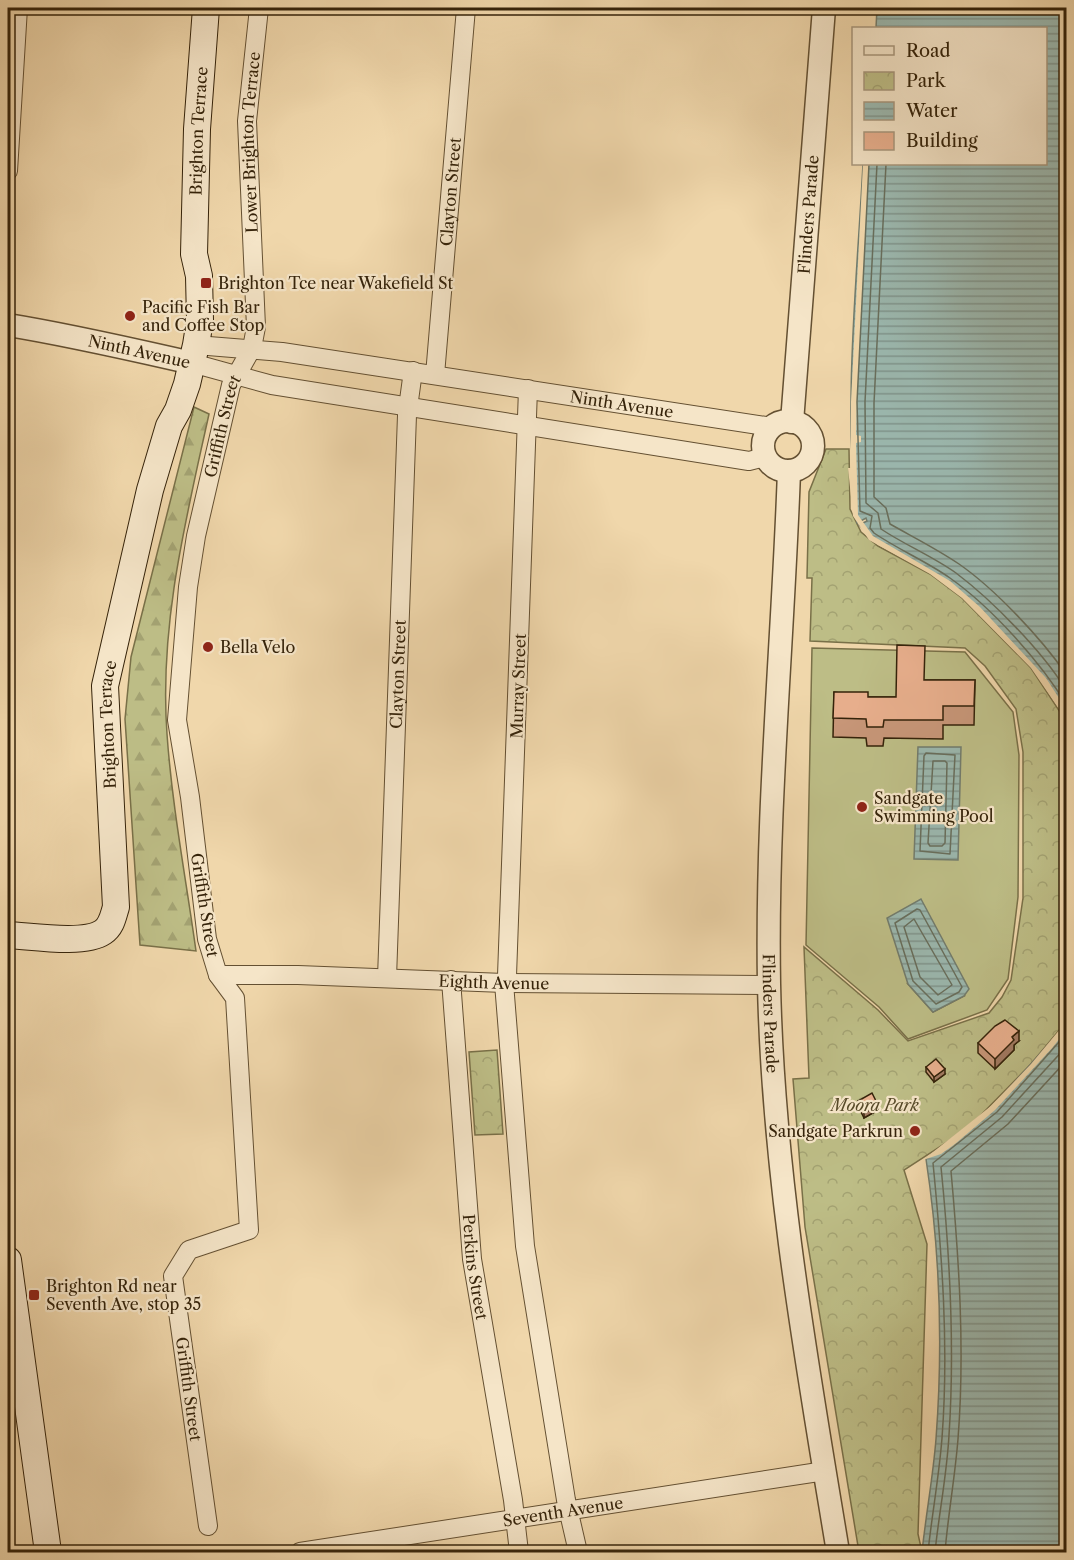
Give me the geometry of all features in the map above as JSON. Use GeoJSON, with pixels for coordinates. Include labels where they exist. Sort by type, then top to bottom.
{"type":"FeatureCollection","features":[{"type":"Feature","properties":{"kind":"main road","name":"Brighton Terrace"},"geometry":{"type":"LineString","coordinates":[[8,935],[88,938],[104,932],[112,922],[116,907],[105,686],[150,490],[169,426],[168,408],[188,353],[200,298],[194,254],[197,129],[206,8]]}},
{"type":"Feature","properties":{"kind":"main road"},"geometry":{"type":"LineString","coordinates":[[8,1260],[48,1552]]}},
{"type":"Feature","properties":{"kind":"street"},"geometry":{"type":"LineString","coordinates":[[8,171],[18,8]]}},
{"type":"Feature","properties":{"kind":"street","name":"Lower Brighton Terrace"},"geometry":{"type":"LineString","coordinates":[[252,348],[256,327],[247,121],[259,8]]}},
{"type":"Feature","properties":{"kind":"street","name":"Clayton Street"},"geometry":{"type":"LineString","coordinates":[[435,375],[466,8]]}},
{"type":"Feature","properties":{"kind":"street","name":"Flinders Parade"},"geometry":{"type":"LineString","coordinates":[[765,457],[763,441],[782,425],[824,8]]}},
{"type":"Feature","properties":{"kind":"street","name":"Ninth Avenue"},"geometry":{"type":"LineString","coordinates":[[8,326],[87,338],[118,338],[188,353],[235,374],[272,385],[749,461],[765,457]]}},
{"type":"Feature","properties":{"kind":"street","name":"Ninth Avenue"},"geometry":{"type":"LineString","coordinates":[[188,353],[252,348],[782,425]]}},
{"type":"Feature","properties":{"kind":"street","name":"Griffith Street"},"geometry":{"type":"LineString","coordinates":[[208,1526],[173,1276],[189,1250],[249,1230],[235,998],[218,975],[207,939],[190,797],[177,720],[188,588],[196,536],[235,374],[252,348]]}},
{"type":"Feature","properties":{"kind":"street","name":"Clayton Street"},"geometry":{"type":"LineString","coordinates":[[387,978],[408,407],[413,371]]}},
{"type":"Feature","properties":{"kind":"street","name":"Murray Street"},"geometry":{"type":"LineString","coordinates":[[504,983],[507,976],[528,389]]}},
{"type":"Feature","properties":{"kind":"street"},"geometry":{"type":"LineString","coordinates":[[765,457],[775,468],[789,471],[804,465],[812,452],[812,444],[806,430],[782,425]]}},
{"type":"Feature","properties":{"kind":"street","name":"Flinders Parade"},"geometry":{"type":"LineString","coordinates":[[789,471],[778,668],[769,985],[794,1285],[838,1552]]}},
{"type":"Feature","properties":{"kind":"street","name":"Eighth Avenue"},"geometry":{"type":"LineString","coordinates":[[218,975],[504,983],[769,985]]}},
{"type":"Feature","properties":{"kind":"street","name":"Perkins Street"},"geometry":{"type":"LineString","coordinates":[[451,980],[472,1259],[519,1552]]}},
{"type":"Feature","properties":{"kind":"street"},"geometry":{"type":"LineString","coordinates":[[504,983],[525,1246],[578,1552]]}},
{"type":"Feature","properties":{"kind":"street","name":"Seventh Avenue"},"geometry":{"type":"LineString","coordinates":[[300,1552],[825,1471]]}},
{"type":"Feature","properties":{"kind":"green space"},"geometry":{"type":"Polygon","coordinates":[[[194,407],[209,414],[176,572],[167,653],[166,693],[172,788],[196,951],[140,945],[125,719],[131,657],[194,407]]]}},
{"type":"Feature","properties":{"kind":"green space","name":"Moora Park"},"geometry":{"type":"Polygon","coordinates":[[[826,449],[849,449],[850,509],[861,532],[878,546],[930,574],[962,598],[1031,668],[1066,721],[1066,1022],[1031,1064],[980,1116],[952,1139],[904,1170],[927,1244],[918,1534],[922,1552],[859,1552],[805,1227],[793,1079],[809,1078],[804,947],[878,1010],[908,1041],[989,1013],[1002,997],[1011,980],[1023,898],[1023,752],[1016,709],[985,666],[965,648],[810,641],[812,578],[807,578],[809,492],[826,449]]]}},
{"type":"Feature","properties":{"kind":"green space","name":"Sandgate Swimming Pool"},"geometry":{"type":"Polygon","coordinates":[[[812,648],[965,652],[1013,712],[1019,755],[1018,897],[1008,979],[987,1010],[908,1039],[879,1007],[806,945],[812,648]],[[908,984],[933,1012],[964,996],[908,984]]]}},
{"type":"Feature","properties":{"kind":"green space"},"geometry":{"type":"Polygon","coordinates":[[[497,1050],[503,1134],[475,1135],[469,1052],[497,1050]]]}},
{"type":"Feature","properties":{"kind":"water"},"geometry":{"type":"Polygon","coordinates":[[[877,8],[1066,8],[1066,716],[1028,663],[997,627],[964,596],[869,534],[859,525],[867,521],[866,518],[857,523],[851,433],[852,343],[863,165],[1047,165],[1047,27],[876,27],[877,8]]]}},
{"type":"Feature","properties":{"kind":"water"},"geometry":{"type":"Polygon","coordinates":[[[918,747],[961,747],[958,860],[914,859],[918,747]]]}},
{"type":"Feature","properties":{"kind":"water"},"geometry":{"type":"Polygon","coordinates":[[[921,899],[969,989],[964,996],[933,1012],[908,984],[887,918],[921,899]]]}},
{"type":"Feature","properties":{"kind":"water"},"geometry":{"type":"Polygon","coordinates":[[[1066,1025],[1066,1552],[922,1552],[935,1453],[940,1334],[937,1264],[926,1159],[992,1107],[1066,1025]]]}},
{"type":"Feature","properties":{"kind":"pier"},"geometry":{"type":"Polygon","coordinates":[[[863,165],[869,165],[857,403],[856,435],[861,436],[861,442],[856,443],[858,515],[873,536],[950,581],[980,607],[1046,678],[1066,709],[1066,719],[1031,668],[962,598],[930,574],[869,540],[853,516],[848,468],[851,468],[851,402],[863,165]]]}},
{"type":"Feature","properties":{"kind":"pier"},"geometry":{"type":"Polygon","coordinates":[[[1066,1022],[1066,1030],[1053,1047],[995,1110],[941,1154],[923,1160],[991,1106],[1031,1064],[1066,1022]]]}},
{"type":"Feature","properties":{"kind":"building"},"geometry":{"type":"Polygon","coordinates":[[[897,645],[925,646],[924,680],[975,680],[974,706],[943,706],[943,720],[884,720],[883,727],[867,727],[866,719],[833,718],[834,692],[868,692],[868,697],[896,697],[897,645]]]}},
{"type":"Feature","properties":{"kind":"building"},"geometry":{"type":"Polygon","coordinates":[[[1005,1020],[1019,1031],[1012,1037],[1014,1040],[995,1059],[978,1043],[995,1026],[1005,1020]]]}},
{"type":"Feature","properties":{"kind":"building"},"geometry":{"type":"Polygon","coordinates":[[[936,1059],[945,1069],[934,1077],[926,1067],[936,1059]]]}},
{"type":"Feature","properties":{"kind":"building"},"geometry":{"type":"Polygon","coordinates":[[[872,1093],[878,1105],[864,1113],[858,1101],[872,1093]]]}},
{"type":"Feature","properties":{"kind":"place","name":"Brighton Tce near Wakefield St"},"geometry":{"type":"Point","coordinates":[206,283]}},
{"type":"Feature","properties":{"kind":"place","name":"Pacific Fish Bar and Coffee Stop"},"geometry":{"type":"Point","coordinates":[130,316]}},
{"type":"Feature","properties":{"kind":"place","name":"Bella Velo"},"geometry":{"type":"Point","coordinates":[208,647]}},
{"type":"Feature","properties":{"kind":"place","name":"Sandgate Swimming Pool"},"geometry":{"type":"Point","coordinates":[862,807]}},
{"type":"Feature","properties":{"kind":"place","name":"Sandgate Parkrun"},"geometry":{"type":"Point","coordinates":[915,1131]}},
{"type":"Feature","properties":{"kind":"place","name":"Brighton Rd near Seventh Ave, stop 35"},"geometry":{"type":"Point","coordinates":[34,1295]}}]}
